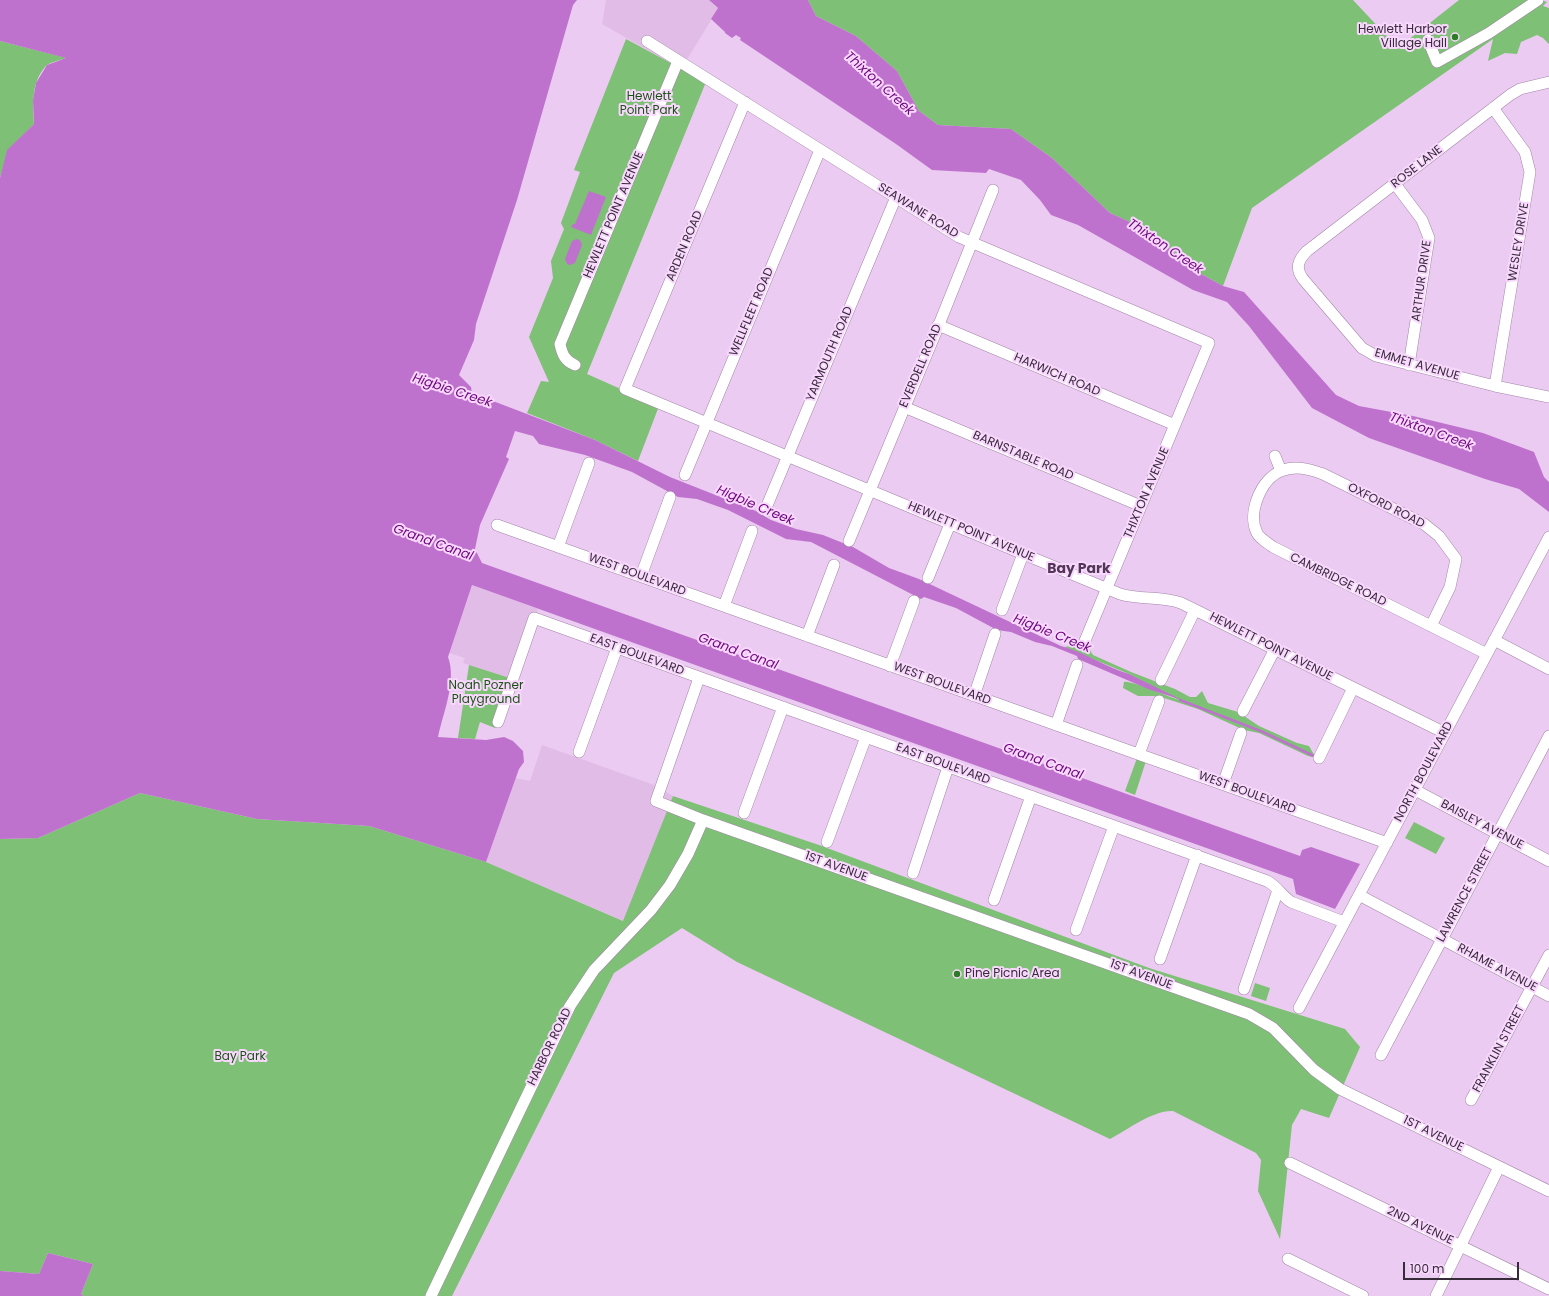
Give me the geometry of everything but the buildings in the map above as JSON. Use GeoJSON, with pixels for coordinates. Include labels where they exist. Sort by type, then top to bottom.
{"type":"FeatureCollection","features":[{"type":"Feature","properties":{"kind":"street"},"geometry":{"type":"LineString","coordinates":[[1428,40],[1437,62],[1490,33],[1539,0],[1549,3]]}},
{"type":"Feature","properties":{"kind":"street","name":"SEAWANE ROAD"},"geometry":{"type":"LineString","coordinates":[[647,41],[959,237],[1209,343]]}},
{"type":"Feature","properties":{"kind":"street","name":"HEWLETT POINT AVENUE"},"geometry":{"type":"LineString","coordinates":[[575,365],[569,363],[562,354],[560,344],[678,61]]}},
{"type":"Feature","properties":{"kind":"street","name":"ROSE LANE"},"geometry":{"type":"LineString","coordinates":[[1298,268],[1298,262],[1307,251],[1493,108],[1520,89],[1549,82]]}},
{"type":"Feature","properties":{"kind":"street","name":"ARDEN ROAD"},"geometry":{"type":"LineString","coordinates":[[625,389],[745,102]]}},
{"type":"Feature","properties":{"kind":"street","name":"WESLEY DRIVE"},"geometry":{"type":"LineString","coordinates":[[1493,108],[1525,152],[1530,172],[1495,386]]}},
{"type":"Feature","properties":{"kind":"street","name":"WELLFLEET ROAD"},"geometry":{"type":"LineString","coordinates":[[684,475],[820,150]]}},
{"type":"Feature","properties":{"kind":"street","name":"ARTHUR DRIVE"},"geometry":{"type":"LineString","coordinates":[[1395,184],[1422,220],[1429,238],[1409,365]]}},
{"type":"Feature","properties":{"kind":"street","name":"EVERDELL ROAD"},"geometry":{"type":"LineString","coordinates":[[848,541],[973,243],[993,190]]}},
{"type":"Feature","properties":{"kind":"street","name":"YARMOUTH ROAD"},"geometry":{"type":"LineString","coordinates":[[767,510],[766,508],[896,197]]}},
{"type":"Feature","properties":{"kind":"street","name":"EMMET AVENUE"},"geometry":{"type":"LineString","coordinates":[[1298,268],[1302,279],[1362,348],[1376,356],[1495,386],[1549,397]]}},
{"type":"Feature","properties":{"kind":"street","name":"HARWICH ROAD"},"geometry":{"type":"LineString","coordinates":[[938,325],[1175,425]]}},
{"type":"Feature","properties":{"kind":"street","name":"THIXTON AVENUE"},"geometry":{"type":"LineString","coordinates":[[1084,643],[1209,343]]}},
{"type":"Feature","properties":{"kind":"street","name":"HEWLETT POINT AVENUE"},"geometry":{"type":"LineString","coordinates":[[625,389],[707,421],[950,524],[1132,598],[1174,600],[1445,733]]}},
{"type":"Feature","properties":{"kind":"street","name":"BARNSTABLE ROAD"},"geometry":{"type":"LineString","coordinates":[[904,407],[1141,506]]}},
{"type":"Feature","properties":{"kind":"street"},"geometry":{"type":"LineString","coordinates":[[1275,456],[1281,471]]}},
{"type":"Feature","properties":{"kind":"street"},"geometry":{"type":"LineString","coordinates":[[558,547],[589,464]]}},
{"type":"Feature","properties":{"kind":"street","name":"OXFORD ROAD"},"geometry":{"type":"LineString","coordinates":[[1281,471],[1300,468],[1323,474],[1424,524],[1439,536],[1456,559],[1450,587],[1431,626]]}},
{"type":"Feature","properties":{"kind":"street","name":"CAMBRIDGE ROAD"},"geometry":{"type":"LineString","coordinates":[[1281,471],[1264,484],[1256,503],[1254,524],[1257,533],[1261,537],[1285,554],[1487,654]]}},
{"type":"Feature","properties":{"kind":"street"},"geometry":{"type":"LineString","coordinates":[[641,576],[670,497]]}},
{"type":"Feature","properties":{"kind":"street"},"geometry":{"type":"LineString","coordinates":[[928,578],[950,524]]}},
{"type":"Feature","properties":{"kind":"street","name":"WEST BOULEVARD"},"geometry":{"type":"LineString","coordinates":[[497,525],[1387,842]]}},
{"type":"Feature","properties":{"kind":"street"},"geometry":{"type":"LineString","coordinates":[[724,606],[752,531]]}},
{"type":"Feature","properties":{"kind":"street","name":"NORTH BOULEVARD"},"geometry":{"type":"LineString","coordinates":[[1299,1008],[1549,537]]}},
{"type":"Feature","properties":{"kind":"street"},"geometry":{"type":"LineString","coordinates":[[1002,610],[1024,554]]}},
{"type":"Feature","properties":{"kind":"street"},"geometry":{"type":"LineString","coordinates":[[807,636],[834,565]]}},
{"type":"Feature","properties":{"kind":"street"},"geometry":{"type":"LineString","coordinates":[[890,666],[914,601]]}},
{"type":"Feature","properties":{"kind":"street"},"geometry":{"type":"LineString","coordinates":[[1161,680],[1195,610]]}},
{"type":"Feature","properties":{"kind":"street","name":"EAST BOULEVARD"},"geometry":{"type":"LineString","coordinates":[[498,722],[534,618],[1267,880],[1291,902],[1344,922]]}},
{"type":"Feature","properties":{"kind":"street"},"geometry":{"type":"LineString","coordinates":[[974,696],[995,634]]}},
{"type":"Feature","properties":{"kind":"street"},"geometry":{"type":"LineString","coordinates":[[1494,640],[1549,669]]}},
{"type":"Feature","properties":{"kind":"street"},"geometry":{"type":"LineString","coordinates":[[579,752],[617,648]]}},
{"type":"Feature","properties":{"kind":"street"},"geometry":{"type":"LineString","coordinates":[[1243,711],[1274,649]]}},
{"type":"Feature","properties":{"kind":"street"},"geometry":{"type":"LineString","coordinates":[[1056,725],[1077,666]]}},
{"type":"Feature","properties":{"kind":"street","name":"1ST AVENUE"},"geometry":{"type":"LineString","coordinates":[[699,678],[656,801],[702,820],[1249,1014],[1273,1028],[1314,1070],[1340,1089],[1499,1167],[1548,1189]]}},
{"type":"Feature","properties":{"kind":"street"},"geometry":{"type":"LineString","coordinates":[[1319,758],[1353,688]]}},
{"type":"Feature","properties":{"kind":"street"},"geometry":{"type":"LineString","coordinates":[[1139,754],[1159,700]]}},
{"type":"Feature","properties":{"kind":"street"},"geometry":{"type":"LineString","coordinates":[[744,813],[783,707]]}},
{"type":"Feature","properties":{"kind":"street"},"geometry":{"type":"LineString","coordinates":[[1223,784],[1241,733]]}},
{"type":"Feature","properties":{"kind":"street","name":"LAWRENCE STREET"},"geometry":{"type":"LineString","coordinates":[[1381,1055],[1549,736]]}},
{"type":"Feature","properties":{"kind":"street"},"geometry":{"type":"LineString","coordinates":[[827,842],[866,737]]}},
{"type":"Feature","properties":{"kind":"street"},"geometry":{"type":"LineString","coordinates":[[913,873],[948,767]]}},
{"type":"Feature","properties":{"kind":"street","name":"BAISLEY AVENUE"},"geometry":{"type":"LineString","coordinates":[[1415,790],[1549,861]]}},
{"type":"Feature","properties":{"kind":"street"},"geometry":{"type":"LineString","coordinates":[[994,900],[1031,796]]}},
{"type":"Feature","properties":{"kind":"street","name":"HARBOR ROAD"},"geometry":{"type":"LineString","coordinates":[[431,1296],[570,1006],[594,970],[651,910],[670,885],[688,854],[702,820]]}},
{"type":"Feature","properties":{"kind":"street"},"geometry":{"type":"LineString","coordinates":[[1076,930],[1114,826]]}},
{"type":"Feature","properties":{"kind":"street"},"geometry":{"type":"LineString","coordinates":[[1160,959],[1197,856]]}},
{"type":"Feature","properties":{"kind":"street"},"geometry":{"type":"LineString","coordinates":[[1244,990],[1278,890]]}},
{"type":"Feature","properties":{"kind":"street","name":"RHAME AVENUE"},"geometry":{"type":"LineString","coordinates":[[1359,894],[1549,996]]}},
{"type":"Feature","properties":{"kind":"street","name":"FRANKLIN STREET"},"geometry":{"type":"LineString","coordinates":[[1471,1100],[1549,955]]}},
{"type":"Feature","properties":{"kind":"street","name":"2ND AVENUE"},"geometry":{"type":"LineString","coordinates":[[1290,1163],[1549,1289]]}},
{"type":"Feature","properties":{"kind":"street"},"geometry":{"type":"LineString","coordinates":[[1436,1296],[1499,1167]]}},
{"type":"Feature","properties":{"kind":"street"},"geometry":{"type":"LineString","coordinates":[[1288,1259],[1362,1296]]}},
{"type":"Feature","properties":{"kind":"shaded area"},"geometry":{"type":"Polygon","coordinates":[[[606,0],[709,0],[718,9],[681,69],[602,24],[606,0]]]}},
{"type":"Feature","properties":{"kind":"shaded area"},"geometry":{"type":"Polygon","coordinates":[[[472,585],[538,609],[513,679],[463,663],[465,658],[449,653],[472,585]]]}},
{"type":"Feature","properties":{"kind":"shaded area"},"geometry":{"type":"Polygon","coordinates":[[[542,745],[657,786],[673,796],[624,921],[486,862],[516,778],[530,781],[542,745]]]}},
{"type":"Feature","properties":{"kind":"green space"},"geometry":{"type":"Polygon","coordinates":[[[808,0],[1353,0],[1398,48],[1459,0],[1541,0],[1547,2],[1543,6],[1549,8],[1549,44],[1537,35],[1521,42],[1517,54],[1505,53],[1488,61],[1493,39],[1252,208],[1223,286],[1194,270],[1165,244],[1139,226],[1110,213],[1052,158],[1011,129],[938,125],[919,111],[897,71],[856,36],[816,16],[808,0]]]}},
{"type":"Feature","properties":{"kind":"green space","name":"Hewlett Point Park"},"geometry":{"type":"Polygon","coordinates":[[[626,39],[706,82],[587,374],[659,406],[638,461],[595,440],[527,413],[541,381],[549,382],[529,337],[553,278],[551,261],[564,229],[561,223],[580,172],[574,170],[626,39]]]}},
{"type":"Feature","properties":{"kind":"green space"},"geometry":{"type":"Polygon","coordinates":[[[0,41],[67,58],[53,62],[46,66],[41,72],[35,86],[33,109],[34,124],[8,150],[0,178],[0,41]]]}},
{"type":"Feature","properties":{"kind":"green space"},"geometry":{"type":"Polygon","coordinates":[[[1086,644],[1093,655],[1175,689],[1190,697],[1196,697],[1202,691],[1208,703],[1238,712],[1259,726],[1297,743],[1309,746],[1316,758],[1308,756],[1259,733],[1244,730],[1198,709],[1158,696],[1138,696],[1123,688],[1124,682],[1142,686],[1179,700],[1129,674],[1064,647],[1086,644]]]}},
{"type":"Feature","properties":{"kind":"green space","name":"Noah Pozner Playground"},"geometry":{"type":"Polygon","coordinates":[[[469,665],[513,679],[495,728],[480,722],[475,739],[458,738],[469,665]]]}},
{"type":"Feature","properties":{"kind":"green space"},"geometry":{"type":"Polygon","coordinates":[[[1137,758],[1146,761],[1135,795],[1125,791],[1137,758]]]}},
{"type":"Feature","properties":{"kind":"green space","name":"Bay Park"},"geometry":{"type":"Polygon","coordinates":[[[140,793],[257,819],[369,826],[486,862],[623,921],[673,796],[819,845],[1149,968],[1345,1029],[1360,1047],[1329,1118],[1301,1109],[1292,1125],[1280,1239],[1258,1191],[1261,1160],[1256,1153],[1173,1111],[1157,1114],[1140,1121],[1110,1139],[737,962],[682,928],[614,973],[452,1296],[84,1296],[81,1294],[93,1264],[48,1253],[39,1274],[0,1271],[0,839],[38,838],[140,793]]]}},
{"type":"Feature","properties":{"kind":"green space"},"geometry":{"type":"Polygon","coordinates":[[[1414,822],[1445,838],[1436,854],[1405,838],[1414,822]]]}},
{"type":"Feature","properties":{"kind":"green space"},"geometry":{"type":"Polygon","coordinates":[[[1255,983],[1270,988],[1266,1001],[1251,996],[1255,983]]]}},
{"type":"Feature","properties":{"kind":"water","name":"Grand Canal"},"geometry":{"type":"Polygon","coordinates":[[[0,0],[577,0],[573,5],[517,200],[476,324],[474,340],[459,375],[471,387],[472,393],[595,440],[670,477],[756,511],[771,520],[796,529],[823,535],[853,547],[889,568],[919,579],[1061,646],[1129,674],[1182,700],[1148,689],[1078,659],[1077,656],[1052,646],[1035,642],[1011,632],[997,630],[956,608],[924,597],[921,599],[811,542],[786,539],[728,510],[697,499],[678,497],[632,472],[585,455],[539,444],[533,436],[515,431],[506,457],[509,459],[480,525],[475,549],[482,563],[1300,856],[1302,850],[1311,847],[1360,864],[1335,909],[1296,894],[1293,879],[472,585],[448,657],[451,676],[450,687],[438,737],[486,740],[504,737],[513,741],[523,751],[524,762],[519,769],[486,862],[369,826],[257,819],[140,793],[38,838],[0,839],[0,178],[7,150],[34,124],[33,100],[36,83],[47,65],[66,58],[0,41],[0,0]]]}},
{"type":"Feature","properties":{"kind":"water","name":"Thixton Creek"},"geometry":{"type":"Polygon","coordinates":[[[709,0],[808,0],[816,16],[856,36],[897,71],[919,111],[938,125],[1011,129],[1052,158],[1110,213],[1139,226],[1165,244],[1194,270],[1223,286],[1244,292],[1336,395],[1359,406],[1413,416],[1483,433],[1534,452],[1544,477],[1549,482],[1549,512],[1519,489],[1485,479],[1369,438],[1312,408],[1249,326],[1227,302],[1193,290],[1078,225],[1051,215],[1040,200],[1021,180],[989,169],[986,173],[932,170],[896,144],[740,40],[741,38],[736,35],[732,38],[725,33],[711,19],[718,8],[709,0]]]}},
{"type":"Feature","properties":{"kind":"water"},"geometry":{"type":"Polygon","coordinates":[[[589,191],[606,197],[591,235],[571,227],[575,224],[589,191]]]}},
{"type":"Feature","properties":{"kind":"water"},"geometry":{"type":"Polygon","coordinates":[[[577,239],[580,240],[582,245],[575,263],[570,265],[567,264],[565,259],[572,241],[577,239]]]}},
{"type":"Feature","properties":{"kind":"water"},"geometry":{"type":"Polygon","coordinates":[[[48,1253],[93,1264],[81,1294],[84,1296],[0,1296],[0,1271],[39,1274],[48,1253]]]}},
{"type":"Feature","properties":{"kind":"waterway","name":"Higbie Creek"},"geometry":{"type":"LineString","coordinates":[[1180,700],[1263,732],[1314,756]]}},
{"type":"Feature","properties":{"kind":"place","name":"Hewlett Harbor Village Hall"},"geometry":{"type":"Point","coordinates":[1455,37]}},
{"type":"Feature","properties":{"kind":"place","name":"Pine Picnic Area"},"geometry":{"type":"Point","coordinates":[957,974]}},
{"type":"Feature","properties":{"kind":"district","name":"Bay Park"},"geometry":{"type":"Point","coordinates":[1079,569]}}]}
